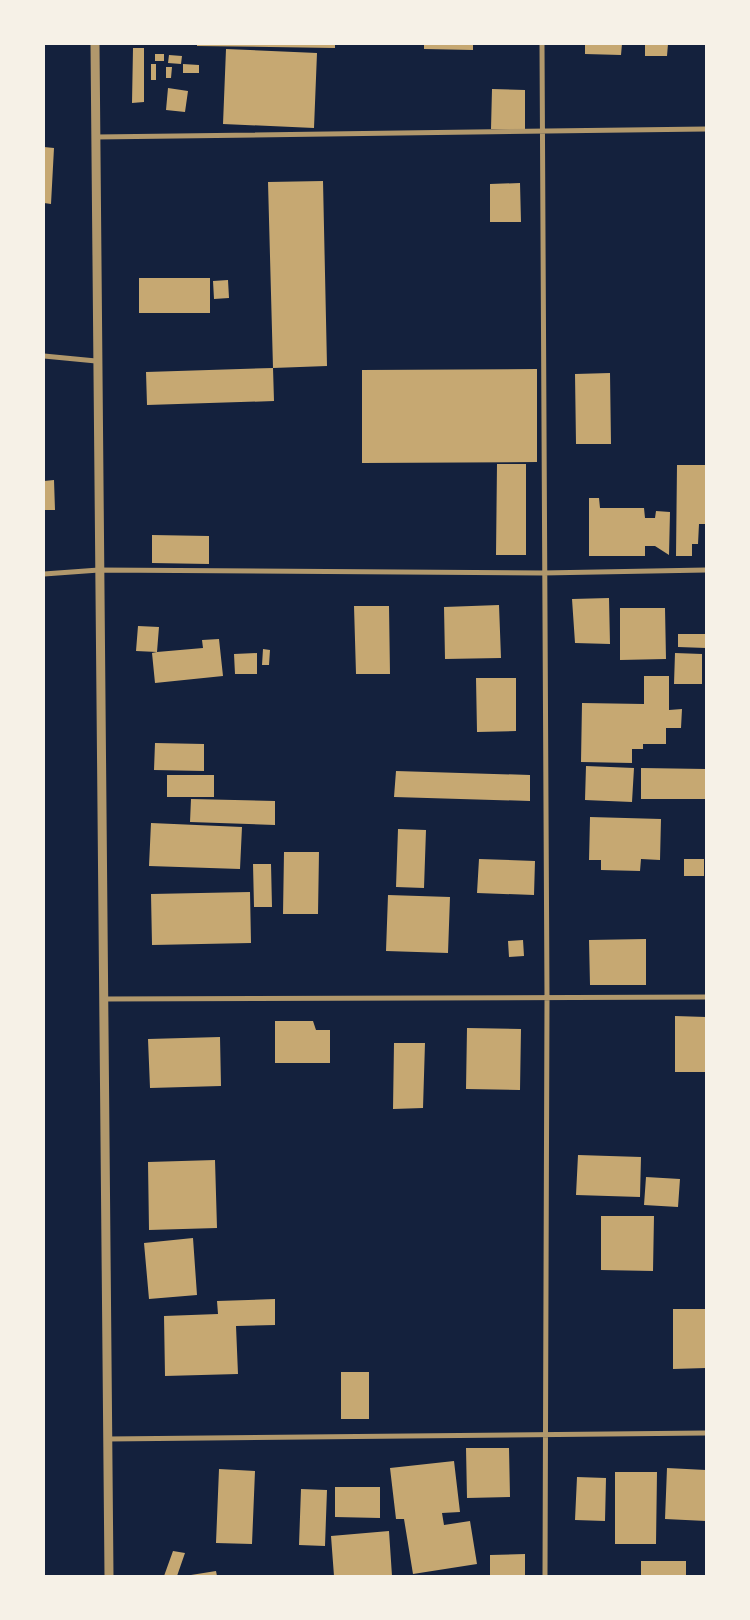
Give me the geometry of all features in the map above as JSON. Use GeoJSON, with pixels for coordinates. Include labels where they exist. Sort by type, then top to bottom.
{"type":"FeatureCollection","features":[{"type":"Feature","properties":{"kind":"street"},"geometry":{"type":"LineString","coordinates":[[95,44],[96,361],[109,1576]]}},
{"type":"Feature","properties":{"kind":"street"},"geometry":{"type":"LineString","coordinates":[[542,44],[544,131],[543,573],[547,998],[545,1576]]}},
{"type":"Feature","properties":{"kind":"street"},"geometry":{"type":"LineString","coordinates":[[96,138],[706,129]]}},
{"type":"Feature","properties":{"kind":"street"},"geometry":{"type":"LineString","coordinates":[[44,356],[96,361]]}},
{"type":"Feature","properties":{"kind":"street"},"geometry":{"type":"LineString","coordinates":[[44,574],[99,570],[543,573],[706,570]]}},
{"type":"Feature","properties":{"kind":"street"},"geometry":{"type":"LineString","coordinates":[[104,999],[706,998]]}},
{"type":"Feature","properties":{"kind":"street"},"geometry":{"type":"LineString","coordinates":[[108,1439],[706,1433]]}},
{"type":"Feature","properties":{"kind":"building"},"geometry":{"type":"Polygon","coordinates":[[[197,44],[335,44],[335,48],[197,46],[197,44]]]}},
{"type":"Feature","properties":{"kind":"building"},"geometry":{"type":"Polygon","coordinates":[[[424,44],[473,44],[473,50],[424,49],[424,44]]]}},
{"type":"Feature","properties":{"kind":"building"},"geometry":{"type":"Polygon","coordinates":[[[585,44],[622,44],[621,55],[585,54],[585,44]]]}},
{"type":"Feature","properties":{"kind":"building"},"geometry":{"type":"Polygon","coordinates":[[[645,44],[668,44],[667,56],[645,56],[645,44]]]}},
{"type":"Feature","properties":{"kind":"building"},"geometry":{"type":"Polygon","coordinates":[[[133,48],[144,48],[144,102],[132,103],[133,48]]]}},
{"type":"Feature","properties":{"kind":"building"},"geometry":{"type":"Polygon","coordinates":[[[226,49],[317,53],[314,128],[223,124],[226,49]]]}},
{"type":"Feature","properties":{"kind":"building"},"geometry":{"type":"Polygon","coordinates":[[[155,54],[164,54],[164,61],[155,61],[155,54]]]}},
{"type":"Feature","properties":{"kind":"building"},"geometry":{"type":"Polygon","coordinates":[[[169,55],[182,56],[181,64],[168,63],[169,55]]]}},
{"type":"Feature","properties":{"kind":"building"},"geometry":{"type":"Polygon","coordinates":[[[151,64],[156,64],[156,80],[151,80],[151,64]]]}},
{"type":"Feature","properties":{"kind":"building"},"geometry":{"type":"Polygon","coordinates":[[[183,64],[199,65],[199,73],[183,73],[183,64]]]}},
{"type":"Feature","properties":{"kind":"building"},"geometry":{"type":"Polygon","coordinates":[[[166,67],[172,67],[171,78],[166,78],[166,67]]]}},
{"type":"Feature","properties":{"kind":"building"},"geometry":{"type":"Polygon","coordinates":[[[168,88],[188,91],[185,112],[166,110],[168,88]]]}},
{"type":"Feature","properties":{"kind":"building"},"geometry":{"type":"Polygon","coordinates":[[[492,89],[525,90],[525,130],[491,129],[492,89]]]}},
{"type":"Feature","properties":{"kind":"building"},"geometry":{"type":"Polygon","coordinates":[[[44,147],[54,148],[51,204],[44,203],[44,147]]]}},
{"type":"Feature","properties":{"kind":"building"},"geometry":{"type":"Polygon","coordinates":[[[323,181],[327,366],[273,368],[268,182],[323,181]]]}},
{"type":"Feature","properties":{"kind":"building"},"geometry":{"type":"Polygon","coordinates":[[[520,183],[521,222],[490,222],[490,184],[520,183]]]}},
{"type":"Feature","properties":{"kind":"building"},"geometry":{"type":"Polygon","coordinates":[[[139,278],[210,278],[210,313],[139,313],[139,278]]]}},
{"type":"Feature","properties":{"kind":"building"},"geometry":{"type":"Polygon","coordinates":[[[228,280],[229,298],[214,299],[213,281],[228,280]]]}},
{"type":"Feature","properties":{"kind":"building"},"geometry":{"type":"Polygon","coordinates":[[[273,368],[274,401],[147,405],[146,372],[273,368]]]}},
{"type":"Feature","properties":{"kind":"building"},"geometry":{"type":"Polygon","coordinates":[[[537,369],[537,462],[362,463],[362,370],[537,369]]]}},
{"type":"Feature","properties":{"kind":"building"},"geometry":{"type":"Polygon","coordinates":[[[610,373],[611,444],[576,444],[575,374],[610,373]]]}},
{"type":"Feature","properties":{"kind":"building"},"geometry":{"type":"Polygon","coordinates":[[[497,464],[526,464],[526,555],[496,555],[497,464]]]}},
{"type":"Feature","properties":{"kind":"building"},"geometry":{"type":"Polygon","coordinates":[[[677,465],[706,465],[706,524],[699,524],[698,544],[692,544],[692,556],[676,556],[677,465]]]}},
{"type":"Feature","properties":{"kind":"building"},"geometry":{"type":"Polygon","coordinates":[[[54,480],[55,510],[44,510],[44,481],[54,480]]]}},
{"type":"Feature","properties":{"kind":"building"},"geometry":{"type":"Polygon","coordinates":[[[589,498],[599,498],[600,508],[644,508],[645,518],[655,518],[656,511],[670,512],[669,555],[655,546],[645,546],[645,556],[589,556],[589,498]]]}},
{"type":"Feature","properties":{"kind":"building"},"geometry":{"type":"Polygon","coordinates":[[[152,535],[209,536],[209,564],[152,563],[152,535]]]}},
{"type":"Feature","properties":{"kind":"building"},"geometry":{"type":"Polygon","coordinates":[[[609,598],[610,644],[575,643],[572,599],[609,598]]]}},
{"type":"Feature","properties":{"kind":"building"},"geometry":{"type":"Polygon","coordinates":[[[499,605],[501,658],[445,659],[444,607],[499,605]]]}},
{"type":"Feature","properties":{"kind":"building"},"geometry":{"type":"Polygon","coordinates":[[[354,606],[389,606],[390,674],[356,674],[354,606]]]}},
{"type":"Feature","properties":{"kind":"building"},"geometry":{"type":"Polygon","coordinates":[[[620,608],[665,608],[666,659],[620,660],[620,608]]]}},
{"type":"Feature","properties":{"kind":"building"},"geometry":{"type":"Polygon","coordinates":[[[138,626],[159,627],[157,652],[136,651],[138,626]]]}},
{"type":"Feature","properties":{"kind":"building"},"geometry":{"type":"Polygon","coordinates":[[[678,634],[706,634],[706,648],[678,647],[678,634]]]}},
{"type":"Feature","properties":{"kind":"building"},"geometry":{"type":"Polygon","coordinates":[[[219,639],[223,676],[155,683],[152,653],[203,648],[202,640],[219,639]]]}},
{"type":"Feature","properties":{"kind":"building"},"geometry":{"type":"Polygon","coordinates":[[[263,649],[270,650],[269,665],[262,665],[263,649]]]}},
{"type":"Feature","properties":{"kind":"building"},"geometry":{"type":"Polygon","coordinates":[[[257,653],[257,674],[235,674],[234,654],[257,653]]]}},
{"type":"Feature","properties":{"kind":"building"},"geometry":{"type":"Polygon","coordinates":[[[675,653],[702,654],[702,684],[674,684],[675,653]]]}},
{"type":"Feature","properties":{"kind":"building"},"geometry":{"type":"Polygon","coordinates":[[[644,676],[669,676],[669,710],[682,709],[681,728],[666,728],[666,744],[643,744],[643,749],[632,749],[632,763],[581,762],[582,703],[644,704],[644,676]]]}},
{"type":"Feature","properties":{"kind":"building"},"geometry":{"type":"Polygon","coordinates":[[[476,678],[516,678],[516,731],[477,732],[476,678]]]}},
{"type":"Feature","properties":{"kind":"building"},"geometry":{"type":"Polygon","coordinates":[[[155,743],[204,744],[204,771],[154,770],[155,743]]]}},
{"type":"Feature","properties":{"kind":"building"},"geometry":{"type":"Polygon","coordinates":[[[586,766],[634,768],[632,802],[585,800],[586,766]]]}},
{"type":"Feature","properties":{"kind":"building"},"geometry":{"type":"Polygon","coordinates":[[[641,768],[706,769],[706,799],[641,799],[641,768]]]}},
{"type":"Feature","properties":{"kind":"building"},"geometry":{"type":"Polygon","coordinates":[[[396,771],[530,775],[530,801],[394,797],[396,771]]]}},
{"type":"Feature","properties":{"kind":"building"},"geometry":{"type":"Polygon","coordinates":[[[167,775],[214,775],[214,797],[167,797],[167,775]]]}},
{"type":"Feature","properties":{"kind":"building"},"geometry":{"type":"Polygon","coordinates":[[[191,799],[275,801],[275,825],[190,822],[191,799]]]}},
{"type":"Feature","properties":{"kind":"building"},"geometry":{"type":"Polygon","coordinates":[[[590,817],[661,819],[660,860],[641,859],[640,871],[601,870],[601,860],[589,860],[590,817]]]}},
{"type":"Feature","properties":{"kind":"building"},"geometry":{"type":"Polygon","coordinates":[[[151,823],[242,827],[240,869],[149,866],[151,823]]]}},
{"type":"Feature","properties":{"kind":"building"},"geometry":{"type":"Polygon","coordinates":[[[398,829],[426,830],[424,888],[396,887],[398,829]]]}},
{"type":"Feature","properties":{"kind":"building"},"geometry":{"type":"Polygon","coordinates":[[[284,852],[319,852],[318,914],[283,914],[284,852]]]}},
{"type":"Feature","properties":{"kind":"building"},"geometry":{"type":"Polygon","coordinates":[[[479,859],[535,861],[534,895],[477,893],[479,859]]]}},
{"type":"Feature","properties":{"kind":"building"},"geometry":{"type":"Polygon","coordinates":[[[684,859],[704,859],[704,876],[684,876],[684,859]]]}},
{"type":"Feature","properties":{"kind":"building"},"geometry":{"type":"Polygon","coordinates":[[[253,864],[271,864],[272,907],[254,907],[253,864]]]}},
{"type":"Feature","properties":{"kind":"building"},"geometry":{"type":"Polygon","coordinates":[[[250,892],[251,943],[152,945],[151,894],[250,892]]]}},
{"type":"Feature","properties":{"kind":"building"},"geometry":{"type":"Polygon","coordinates":[[[388,895],[450,897],[448,953],[386,951],[388,895]]]}},
{"type":"Feature","properties":{"kind":"building"},"geometry":{"type":"Polygon","coordinates":[[[646,939],[646,985],[590,985],[589,940],[646,939]]]}},
{"type":"Feature","properties":{"kind":"building"},"geometry":{"type":"Polygon","coordinates":[[[523,940],[524,956],[509,957],[508,941],[523,940]]]}},
{"type":"Feature","properties":{"kind":"building"},"geometry":{"type":"Polygon","coordinates":[[[675,1016],[706,1017],[706,1072],[675,1072],[675,1016]]]}},
{"type":"Feature","properties":{"kind":"building"},"geometry":{"type":"Polygon","coordinates":[[[275,1021],[313,1021],[316,1030],[330,1030],[330,1063],[275,1063],[275,1021]]]}},
{"type":"Feature","properties":{"kind":"building"},"geometry":{"type":"Polygon","coordinates":[[[467,1028],[521,1029],[520,1090],[466,1089],[467,1028]]]}},
{"type":"Feature","properties":{"kind":"building"},"geometry":{"type":"Polygon","coordinates":[[[220,1037],[221,1086],[150,1088],[148,1039],[220,1037]]]}},
{"type":"Feature","properties":{"kind":"building"},"geometry":{"type":"Polygon","coordinates":[[[394,1043],[425,1043],[423,1108],[393,1109],[394,1043]]]}},
{"type":"Feature","properties":{"kind":"building"},"geometry":{"type":"Polygon","coordinates":[[[578,1155],[641,1157],[640,1197],[576,1195],[578,1155]]]}},
{"type":"Feature","properties":{"kind":"building"},"geometry":{"type":"Polygon","coordinates":[[[215,1160],[217,1228],[149,1230],[148,1162],[215,1160]]]}},
{"type":"Feature","properties":{"kind":"building"},"geometry":{"type":"Polygon","coordinates":[[[646,1177],[680,1179],[678,1207],[644,1205],[646,1177]]]}},
{"type":"Feature","properties":{"kind":"building"},"geometry":{"type":"Polygon","coordinates":[[[601,1216],[654,1216],[653,1271],[601,1270],[601,1216]]]}},
{"type":"Feature","properties":{"kind":"building"},"geometry":{"type":"Polygon","coordinates":[[[193,1238],[197,1295],[149,1299],[144,1243],[193,1238]]]}},
{"type":"Feature","properties":{"kind":"building"},"geometry":{"type":"Polygon","coordinates":[[[275,1299],[275,1325],[236,1326],[238,1374],[165,1376],[164,1316],[218,1314],[217,1301],[275,1299]]]}},
{"type":"Feature","properties":{"kind":"building"},"geometry":{"type":"Polygon","coordinates":[[[673,1309],[706,1309],[706,1368],[673,1369],[673,1309]]]}},
{"type":"Feature","properties":{"kind":"building"},"geometry":{"type":"Polygon","coordinates":[[[341,1372],[369,1372],[369,1419],[341,1419],[341,1372]]]}},
{"type":"Feature","properties":{"kind":"building"},"geometry":{"type":"Polygon","coordinates":[[[466,1448],[509,1448],[510,1497],[467,1498],[466,1448]]]}},
{"type":"Feature","properties":{"kind":"building"},"geometry":{"type":"Polygon","coordinates":[[[454,1461],[460,1512],[442,1513],[444,1525],[470,1521],[477,1564],[413,1574],[404,1519],[396,1519],[390,1468],[454,1461]]]}},
{"type":"Feature","properties":{"kind":"building"},"geometry":{"type":"Polygon","coordinates":[[[667,1468],[706,1470],[706,1521],[665,1519],[667,1468]]]}},
{"type":"Feature","properties":{"kind":"building"},"geometry":{"type":"Polygon","coordinates":[[[219,1469],[255,1471],[252,1544],[216,1543],[219,1469]]]}},
{"type":"Feature","properties":{"kind":"building"},"geometry":{"type":"Polygon","coordinates":[[[615,1472],[657,1472],[656,1544],[615,1544],[615,1472]]]}},
{"type":"Feature","properties":{"kind":"building"},"geometry":{"type":"Polygon","coordinates":[[[577,1477],[606,1478],[605,1521],[575,1520],[577,1477]]]}},
{"type":"Feature","properties":{"kind":"building"},"geometry":{"type":"Polygon","coordinates":[[[335,1487],[380,1487],[380,1518],[335,1517],[335,1487]]]}},
{"type":"Feature","properties":{"kind":"building"},"geometry":{"type":"Polygon","coordinates":[[[301,1489],[327,1490],[325,1546],[299,1545],[301,1489]]]}},
{"type":"Feature","properties":{"kind":"building"},"geometry":{"type":"Polygon","coordinates":[[[389,1531],[392,1576],[334,1576],[331,1536],[389,1531]]]}},
{"type":"Feature","properties":{"kind":"building"},"geometry":{"type":"Polygon","coordinates":[[[173,1551],[185,1553],[177,1576],[164,1576],[173,1551]]]}},
{"type":"Feature","properties":{"kind":"building"},"geometry":{"type":"Polygon","coordinates":[[[525,1554],[525,1576],[490,1576],[490,1555],[525,1554]]]}},
{"type":"Feature","properties":{"kind":"building"},"geometry":{"type":"Polygon","coordinates":[[[641,1561],[686,1561],[686,1576],[641,1576],[641,1561]]]}},
{"type":"Feature","properties":{"kind":"building"},"geometry":{"type":"Polygon","coordinates":[[[216,1571],[217,1576],[191,1576],[191,1575],[216,1571]]]}}]}
